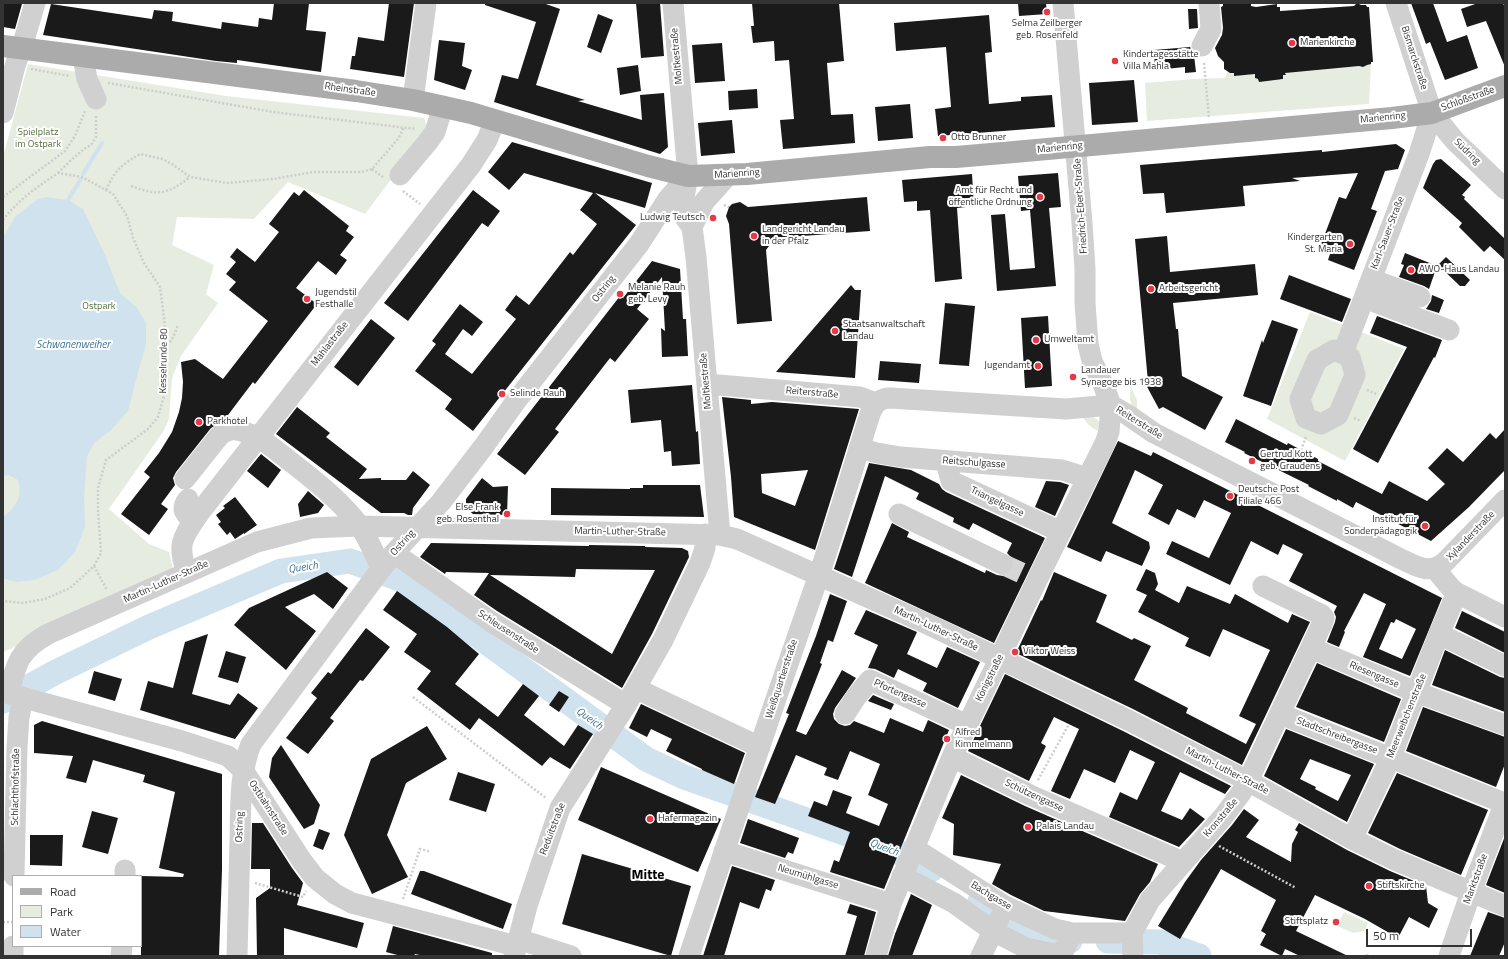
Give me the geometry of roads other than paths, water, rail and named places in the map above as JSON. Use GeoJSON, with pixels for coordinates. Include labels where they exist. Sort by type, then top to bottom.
{"type":"FeatureCollection","features":[{"type":"Feature","properties":{"kind":"main road","name":"Rheinstraße"},"geometry":{"type":"LineString","coordinates":[[13,54],[83,57],[363,92],[413,100],[443,106],[495,120],[648,166],[688,176]]}},
{"type":"Feature","properties":{"kind":"main road","name":"Schloßstraße"},"geometry":{"type":"LineString","coordinates":[[1432,113],[1505,86]]}},
{"type":"Feature","properties":{"kind":"main road","name":"Marienring"},"geometry":{"type":"LineString","coordinates":[[688,176],[728,175],[930,157],[956,157],[1356,122],[1432,113]]}},
{"type":"Feature","properties":{"kind":"street"},"geometry":{"type":"LineString","coordinates":[[3,113],[13,54],[35,3]]}},
{"type":"Feature","properties":{"kind":"street"},"geometry":{"type":"LineString","coordinates":[[413,100],[426,3]]}},
{"type":"Feature","properties":{"kind":"street","name":"Moltkestraße"},"geometry":{"type":"LineString","coordinates":[[628,703],[663,640],[698,568],[705,548],[713,534],[707,384],[692,227],[686,218],[684,206],[688,176],[673,3]]}},
{"type":"Feature","properties":{"kind":"street","name":"Friedrich-Ebert-Straße"},"geometry":{"type":"LineString","coordinates":[[1063,3],[1083,230],[1085,303],[1088,344],[1092,361],[1111,405]]}},
{"type":"Feature","properties":{"kind":"street"},"geometry":{"type":"LineString","coordinates":[[1202,46],[1211,29],[1209,3]]}},
{"type":"Feature","properties":{"kind":"street","name":"Bismarckstraße"},"geometry":{"type":"LineString","coordinates":[[1396,3],[1432,113]]}},
{"type":"Feature","properties":{"kind":"street"},"geometry":{"type":"LineString","coordinates":[[83,57],[87,79],[96,99]]}},
{"type":"Feature","properties":{"kind":"street"},"geometry":{"type":"LineString","coordinates":[[400,175],[435,132],[443,106]]}},
{"type":"Feature","properties":{"kind":"street","name":"Südring"},"geometry":{"type":"LineString","coordinates":[[1432,113],[1455,141],[1505,189]]}},
{"type":"Feature","properties":{"kind":"street","name":"Karl-Sauer-Straße"},"geometry":{"type":"LineString","coordinates":[[1343,353],[1419,154],[1432,113]]}},
{"type":"Feature","properties":{"kind":"street","name":"Mahlastraße"},"geometry":{"type":"LineString","coordinates":[[187,573],[182,559],[182,545],[193,522],[211,496],[471,165],[487,140],[495,120]]}},
{"type":"Feature","properties":{"kind":"street"},"geometry":{"type":"LineString","coordinates":[[692,227],[704,202],[728,175]]}},
{"type":"Feature","properties":{"kind":"street","name":"Ostring"},"geometry":{"type":"LineString","coordinates":[[237,956],[238,882],[243,770],[245,758],[251,744],[260,729],[362,593],[387,561],[441,502],[516,401],[639,244],[658,217],[668,199],[688,176]]}},
{"type":"Feature","properties":{"kind":"street"},"geometry":{"type":"LineString","coordinates":[[1368,288],[1420,297]]}},
{"type":"Feature","properties":{"kind":"street"},"geometry":{"type":"LineString","coordinates":[[1368,288],[1449,330]]}},
{"type":"Feature","properties":{"kind":"street","name":"Reiterstraße"},"geometry":{"type":"LineString","coordinates":[[707,384],[860,397],[876,403],[882,399],[890,398],[1066,409],[1111,405],[1154,433],[1401,558],[1425,569],[1435,569]]}},
{"type":"Feature","properties":{"kind":"street","name":"Weißquartierstraße"},"geometry":{"type":"LineString","coordinates":[[690,956],[724,852],[746,791],[782,678],[818,576],[870,414],[876,403]]}},
{"type":"Feature","properties":{"kind":"street","name":"Königstraße"},"geometry":{"type":"LineString","coordinates":[[876,956],[891,904],[952,757],[1000,659],[1032,578],[1061,532],[1107,437],[1111,405]]}},
{"type":"Feature","properties":{"kind":"street"},"geometry":{"type":"LineString","coordinates":[[193,522],[184,511],[186,489],[220,435],[225,431],[232,429],[240,430],[246,434],[258,436],[335,498],[359,526],[372,548],[387,561]]}},
{"type":"Feature","properties":{"kind":"street","name":"Reitschulgasse"},"geometry":{"type":"LineString","coordinates":[[859,448],[901,457],[1062,470],[1088,478]]}},
{"type":"Feature","properties":{"kind":"street","name":"Triangelgasse"},"geometry":{"type":"LineString","coordinates":[[946,461],[951,481],[1061,532]]}},
{"type":"Feature","properties":{"kind":"street","name":"Xylanderstraße"},"geometry":{"type":"LineString","coordinates":[[1435,569],[1444,563],[1505,500]]}},
{"type":"Feature","properties":{"kind":"street"},"geometry":{"type":"LineString","coordinates":[[899,514],[1002,564]]}},
{"type":"Feature","properties":{"kind":"street","name":"Martin-Luther-Straße"},"geometry":{"type":"LineString","coordinates":[[12,695],[15,672],[23,652],[34,641],[256,542],[280,535],[311,528],[359,526],[713,534],[737,539],[923,622],[1128,720],[1248,781],[1352,839],[1395,860],[1505,906]]}},
{"type":"Feature","properties":{"kind":"street","name":"Schleusenstraße"},"geometry":{"type":"LineString","coordinates":[[387,561],[628,703],[760,747]]}},
{"type":"Feature","properties":{"kind":"street"},"geometry":{"type":"LineString","coordinates":[[1435,569],[1457,593],[1505,617]]}},
{"type":"Feature","properties":{"kind":"street","name":"Kronstraße"},"geometry":{"type":"LineString","coordinates":[[1132,943],[1150,900],[1241,793],[1322,624],[1324,618],[1322,615],[1263,586]]}},
{"type":"Feature","properties":{"kind":"street","name":"Meerweibchenstraße"},"geometry":{"type":"LineString","coordinates":[[1352,839],[1391,757],[1439,634],[1457,593]]}},
{"type":"Feature","properties":{"kind":"street"},"geometry":{"type":"LineString","coordinates":[[1439,634],[1505,666]]}},
{"type":"Feature","properties":{"kind":"street","name":"Riesengasse"},"geometry":{"type":"LineString","coordinates":[[1311,648],[1416,692],[1505,725]]}},
{"type":"Feature","properties":{"kind":"street","name":"Pfortengasse"},"geometry":{"type":"LineString","coordinates":[[845,714],[856,696],[870,680],[967,725]]}},
{"type":"Feature","properties":{"kind":"street","name":"Ostbahnstraße"},"geometry":{"type":"LineString","coordinates":[[12,695],[228,756],[243,770],[302,861],[315,878],[322,885],[343,899],[352,903],[516,947],[571,956]]}},
{"type":"Feature","properties":{"kind":"street","name":"Schlachthofstraße"},"geometry":{"type":"LineString","coordinates":[[12,695],[19,717],[9,855],[14,875]]}},
{"type":"Feature","properties":{"kind":"street","name":"Reduitstraße"},"geometry":{"type":"LineString","coordinates":[[516,947],[530,894],[560,808],[628,703]]}},
{"type":"Feature","properties":{"kind":"street","name":"Stadtschreibergasse"},"geometry":{"type":"LineString","coordinates":[[1280,714],[1505,802]]}},
{"type":"Feature","properties":{"kind":"street","name":"Schützengasse"},"geometry":{"type":"LineString","coordinates":[[952,757],[1030,795],[1183,862]]}},
{"type":"Feature","properties":{"kind":"street","name":"Marktstraße"},"geometry":{"type":"LineString","coordinates":[[1449,956],[1505,802]]}},
{"type":"Feature","properties":{"kind":"street","name":"Bachgasse"},"geometry":{"type":"LineString","coordinates":[[914,848],[1005,906],[1055,929],[1069,940],[1132,943]]}},
{"type":"Feature","properties":{"kind":"street","name":"Neumühlgasse"},"geometry":{"type":"LineString","coordinates":[[724,852],[891,904]]}},
{"type":"Feature","properties":{"kind":"street","name":"Bachgasse"},"geometry":{"type":"LineString","coordinates":[[904,873],[954,903],[998,920],[1026,948],[1055,954],[1069,940]]}},
{"type":"Feature","properties":{"kind":"street"},"geometry":{"type":"LineString","coordinates":[[981,956],[998,920]]}},
{"type":"Feature","properties":{"kind":"water","name":"Schwanenweiher"},"geometry":{"type":"Polygon","coordinates":[[[46,197],[68,200],[83,209],[105,255],[120,293],[137,308],[146,323],[146,345],[128,411],[110,431],[95,442],[87,456],[84,498],[85,526],[75,552],[58,570],[34,580],[16,582],[3,578],[3,516],[7,514],[18,500],[19,489],[18,480],[9,475],[3,476],[3,238],[15,217],[38,199],[46,197]]]}},
{"type":"Feature","properties":{"kind":"waterway"},"geometry":{"type":"LineString","coordinates":[[83,174],[102,143]]}},
{"type":"Feature","properties":{"kind":"waterway"},"geometry":{"type":"LineString","coordinates":[[68,200],[81,179]]}},
{"type":"Feature","properties":{"kind":"waterway","name":"Queich"},"geometry":{"type":"LineString","coordinates":[[3,701],[54,673],[149,627],[281,571],[350,561],[400,579],[646,759],[684,777],[898,852],[931,870]]}},
{"type":"Feature","properties":{"kind":"waterway","name":"Queich"},"geometry":{"type":"LineString","coordinates":[[980,901],[1009,921],[1029,930],[1070,941]]}},
{"type":"Feature","properties":{"kind":"waterway","name":"Queich"},"geometry":{"type":"LineString","coordinates":[[1108,941],[1160,942],[1199,956]]}},
{"type":"Feature","properties":{"kind":"tunnel"},"geometry":{"type":"LineString","coordinates":[[1002,564],[1028,576]]}},
{"type":"Feature","properties":{"kind":"place","name":"Selma Zeilberger geb. Rosenfeld"},"geometry":{"type":"Point","coordinates":[1047,12]}},
{"type":"Feature","properties":{"kind":"place","name":"Marienkirche"},"geometry":{"type":"Point","coordinates":[1292,43]}},
{"type":"Feature","properties":{"kind":"place","name":"Kindertagesstätte Villa Mahla"},"geometry":{"type":"Point","coordinates":[1115,61]}},
{"type":"Feature","properties":{"kind":"place","name":"Otto Brunner"},"geometry":{"type":"Point","coordinates":[943,138]}},
{"type":"Feature","properties":{"kind":"place","name":"Amt für Recht und öffentliche Ordnung"},"geometry":{"type":"Point","coordinates":[1040,197]}},
{"type":"Feature","properties":{"kind":"place","name":"Ludwig Teutsch"},"geometry":{"type":"Point","coordinates":[713,218]}},
{"type":"Feature","properties":{"kind":"place","name":"Landgericht Landau in der Pfalz"},"geometry":{"type":"Point","coordinates":[754,236]}},
{"type":"Feature","properties":{"kind":"place","name":"Kindergarten St. Maria"},"geometry":{"type":"Point","coordinates":[1350,244]}},
{"type":"Feature","properties":{"kind":"place","name":"AWO-Haus Landau"},"geometry":{"type":"Point","coordinates":[1411,270]}},
{"type":"Feature","properties":{"kind":"place","name":"Arbeitsgericht"},"geometry":{"type":"Point","coordinates":[1151,289]}},
{"type":"Feature","properties":{"kind":"place","name":"Melanie Rauh geb. Levy"},"geometry":{"type":"Point","coordinates":[620,294]}},
{"type":"Feature","properties":{"kind":"place","name":"Jugendstil Festhalle"},"geometry":{"type":"Point","coordinates":[307,299]}},
{"type":"Feature","properties":{"kind":"place","name":"Staatsanwaltschaft Landau"},"geometry":{"type":"Point","coordinates":[835,331]}},
{"type":"Feature","properties":{"kind":"place","name":"Umweltamt"},"geometry":{"type":"Point","coordinates":[1036,340]}},
{"type":"Feature","properties":{"kind":"place","name":"Jugendamt"},"geometry":{"type":"Point","coordinates":[1038,366]}},
{"type":"Feature","properties":{"kind":"place","name":"Landauer Synagoge bis 1938"},"geometry":{"type":"Point","coordinates":[1073,377]}},
{"type":"Feature","properties":{"kind":"place","name":"Selinde Rauh"},"geometry":{"type":"Point","coordinates":[502,394]}},
{"type":"Feature","properties":{"kind":"place","name":"Parkhotel"},"geometry":{"type":"Point","coordinates":[199,422]}},
{"type":"Feature","properties":{"kind":"place","name":"Gertrud Kott geb. Graudens"},"geometry":{"type":"Point","coordinates":[1252,461]}},
{"type":"Feature","properties":{"kind":"place","name":"Deutsche Post Filiale 466"},"geometry":{"type":"Point","coordinates":[1230,496]}},
{"type":"Feature","properties":{"kind":"place","name":"Else Frank geb. Rosenthal"},"geometry":{"type":"Point","coordinates":[507,514]}},
{"type":"Feature","properties":{"kind":"place","name":"Institut für Sonderpädagogik"},"geometry":{"type":"Point","coordinates":[1425,526]}},
{"type":"Feature","properties":{"kind":"place","name":"Viktor Weiss"},"geometry":{"type":"Point","coordinates":[1015,652]}},
{"type":"Feature","properties":{"kind":"place","name":"Alfred Kimmelmann"},"geometry":{"type":"Point","coordinates":[947,739]}},
{"type":"Feature","properties":{"kind":"place","name":"Hafermagazin"},"geometry":{"type":"Point","coordinates":[650,819]}},
{"type":"Feature","properties":{"kind":"place","name":"Palais Landau"},"geometry":{"type":"Point","coordinates":[1028,827]}},
{"type":"Feature","properties":{"kind":"place","name":"Stiftskirche"},"geometry":{"type":"Point","coordinates":[1369,886]}},
{"type":"Feature","properties":{"kind":"place","name":"Stiftsplatz"},"geometry":{"type":"Point","coordinates":[1336,922]}},
{"type":"Feature","properties":{"kind":"district","name":"Mitte"},"geometry":{"type":"Point","coordinates":[648,876]}},
{"type":"Feature","properties":{"kind":"park label","name":"Spielplatz im Ostpark"},"geometry":{"type":"Point","coordinates":[38,138]}},
{"type":"Feature","properties":{"kind":"park label","name":"Ostpark"},"geometry":{"type":"Point","coordinates":[99,307]}}]}
